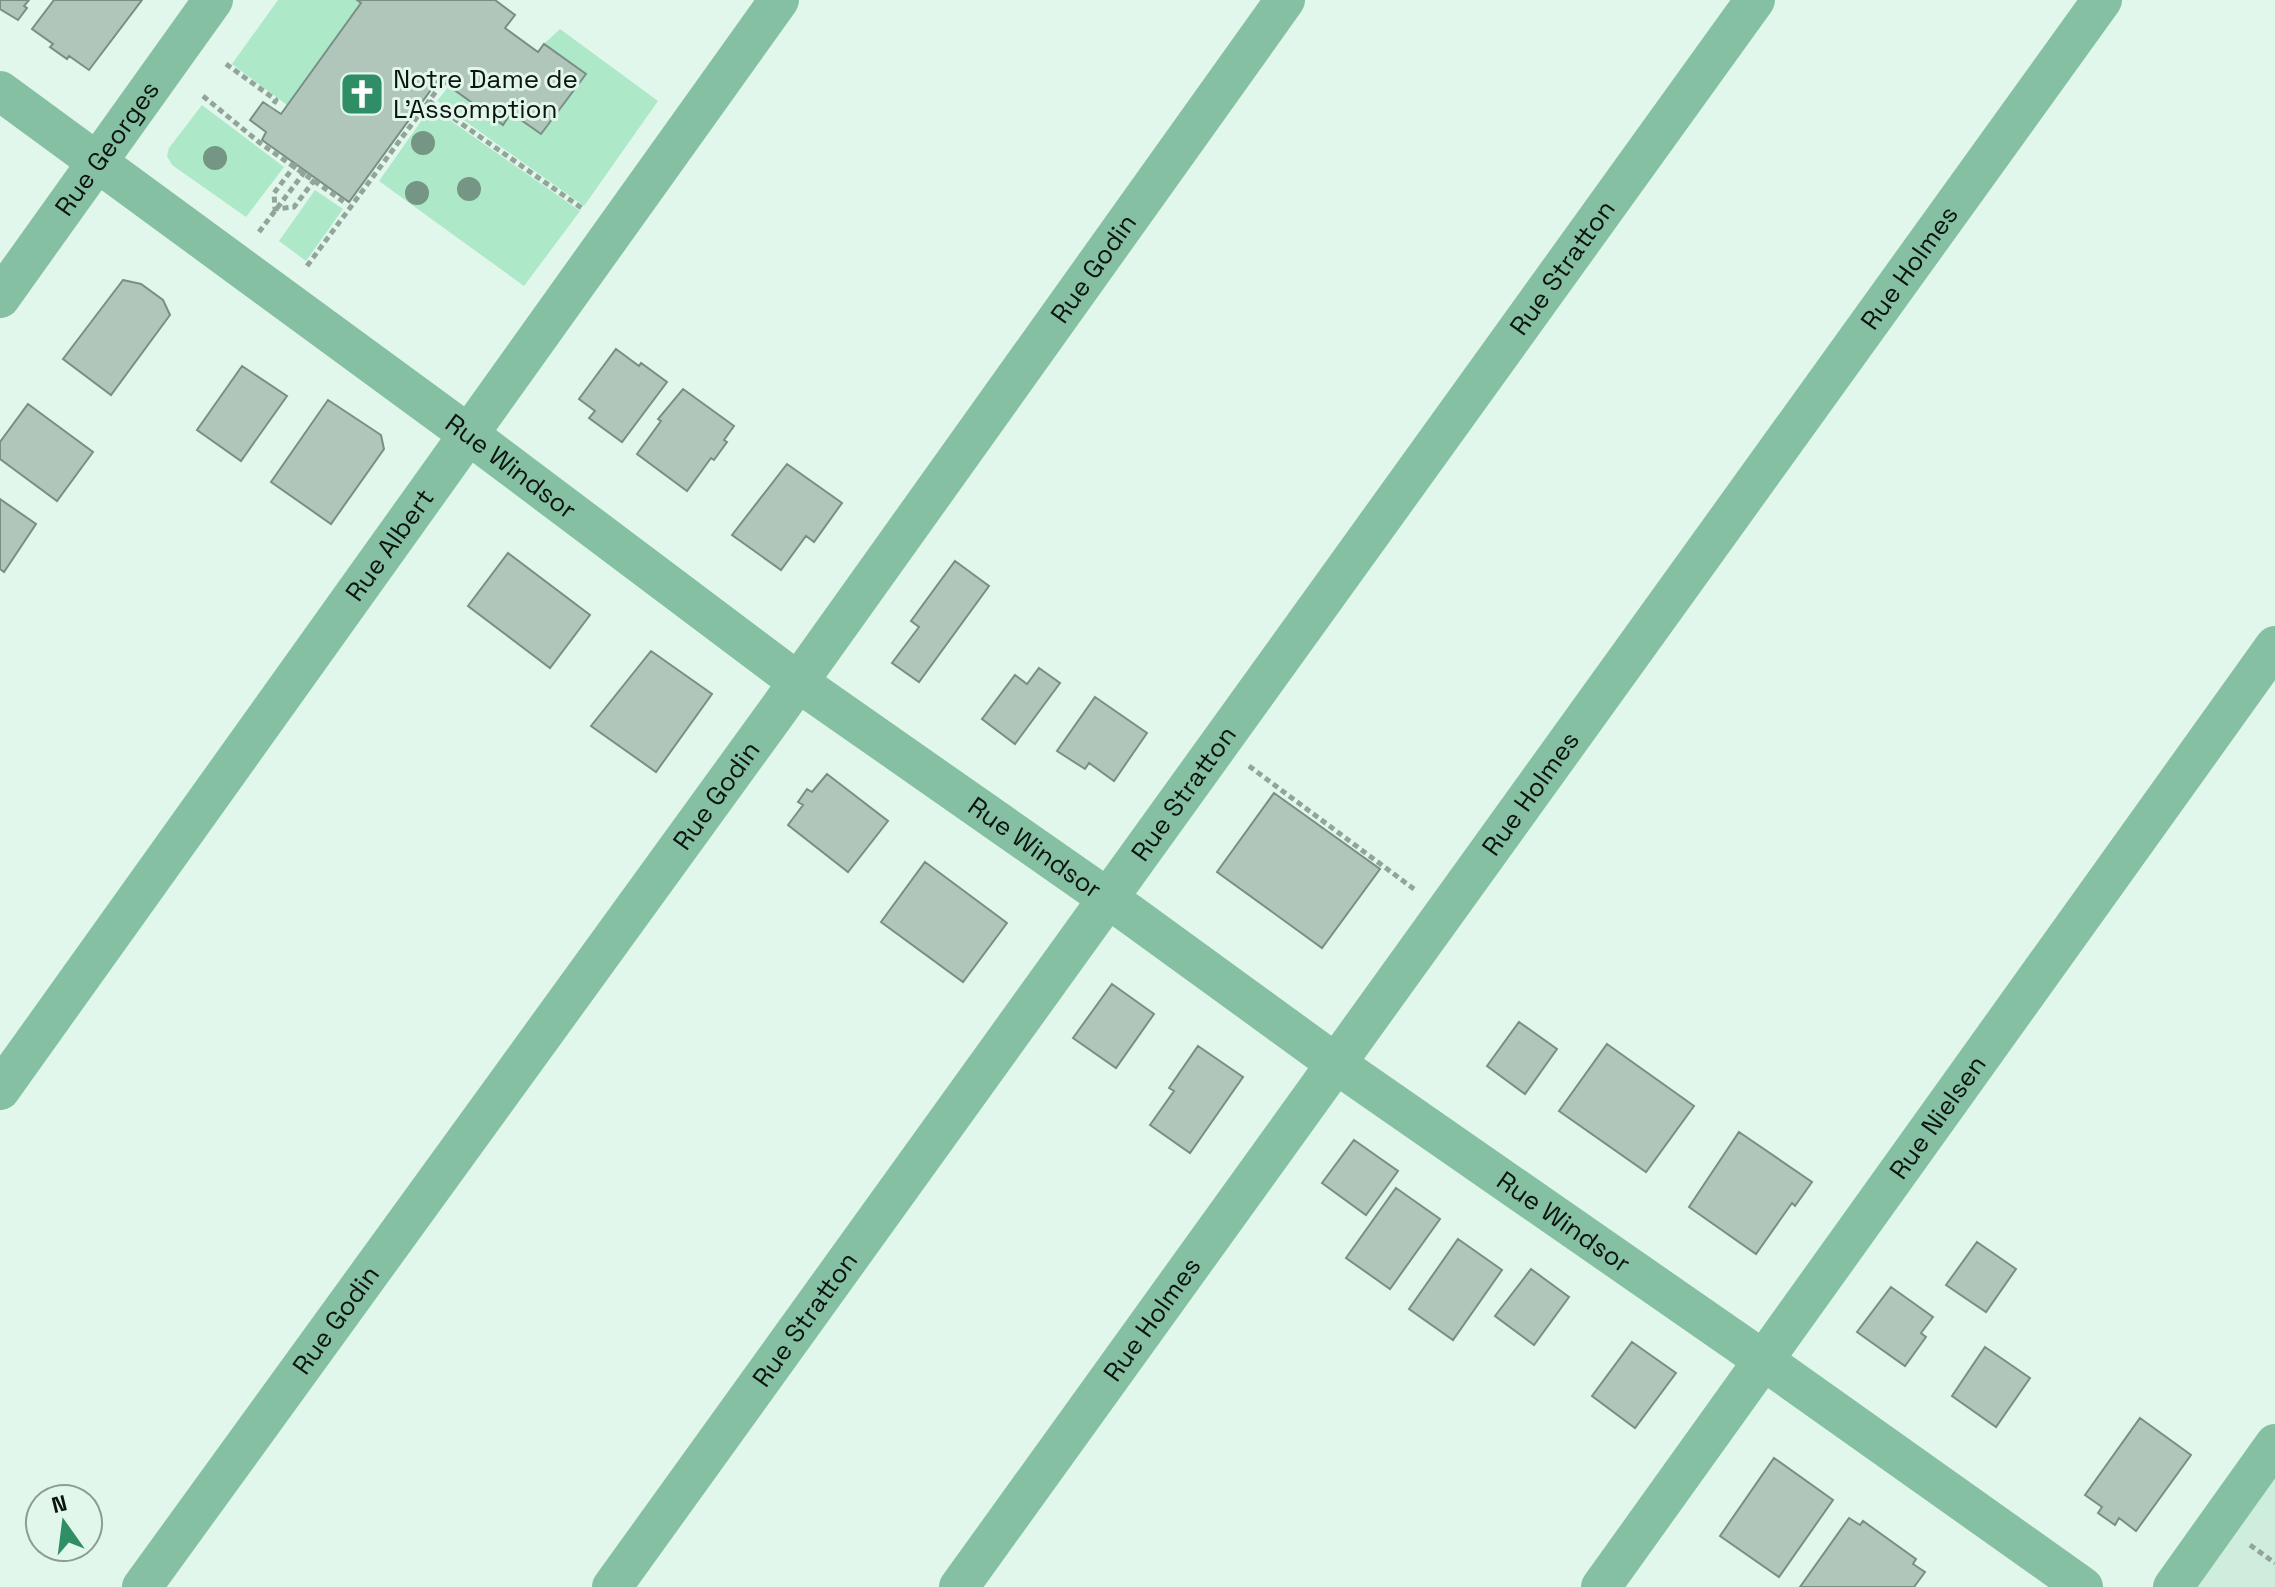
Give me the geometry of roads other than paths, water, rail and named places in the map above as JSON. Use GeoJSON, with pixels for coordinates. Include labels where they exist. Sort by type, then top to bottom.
{"type":"FeatureCollection","features":[{"type":"Feature","properties":{"kind":"street","name":"Rue Georges"},"geometry":{"type":"LineString","coordinates":[[0,298],[213,0]]}},
{"type":"Feature","properties":{"kind":"street","name":"Rue Albert"},"geometry":{"type":"LineString","coordinates":[[0,1090],[779,0]]}},
{"type":"Feature","properties":{"kind":"street","name":"Rue Godin"},"geometry":{"type":"LineString","coordinates":[[142,1587],[798,682],[1285,0]]}},
{"type":"Feature","properties":{"kind":"street","name":"Rue Stratton"},"geometry":{"type":"LineString","coordinates":[[612,1587],[1755,0]]}},
{"type":"Feature","properties":{"kind":"street","name":"Rue Holmes"},"geometry":{"type":"LineString","coordinates":[[959,1587],[2102,0]]}},
{"type":"Feature","properties":{"kind":"street","name":"Rue Windsor"},"geometry":{"type":"LineString","coordinates":[[0,91],[468,434],[798,682],[2083,1587]]}},
{"type":"Feature","properties":{"kind":"street","name":"Rue Nielsen"},"geometry":{"type":"LineString","coordinates":[[1601,1587],[2275,646]]}},
{"type":"Feature","properties":{"kind":"street"},"geometry":{"type":"LineString","coordinates":[[2173,1587],[2275,1444]]}},
{"type":"Feature","properties":{"kind":"place","name":"Notre Dame de L'Assomption"},"geometry":{"type":"Point","coordinates":[362,94]}}]}
